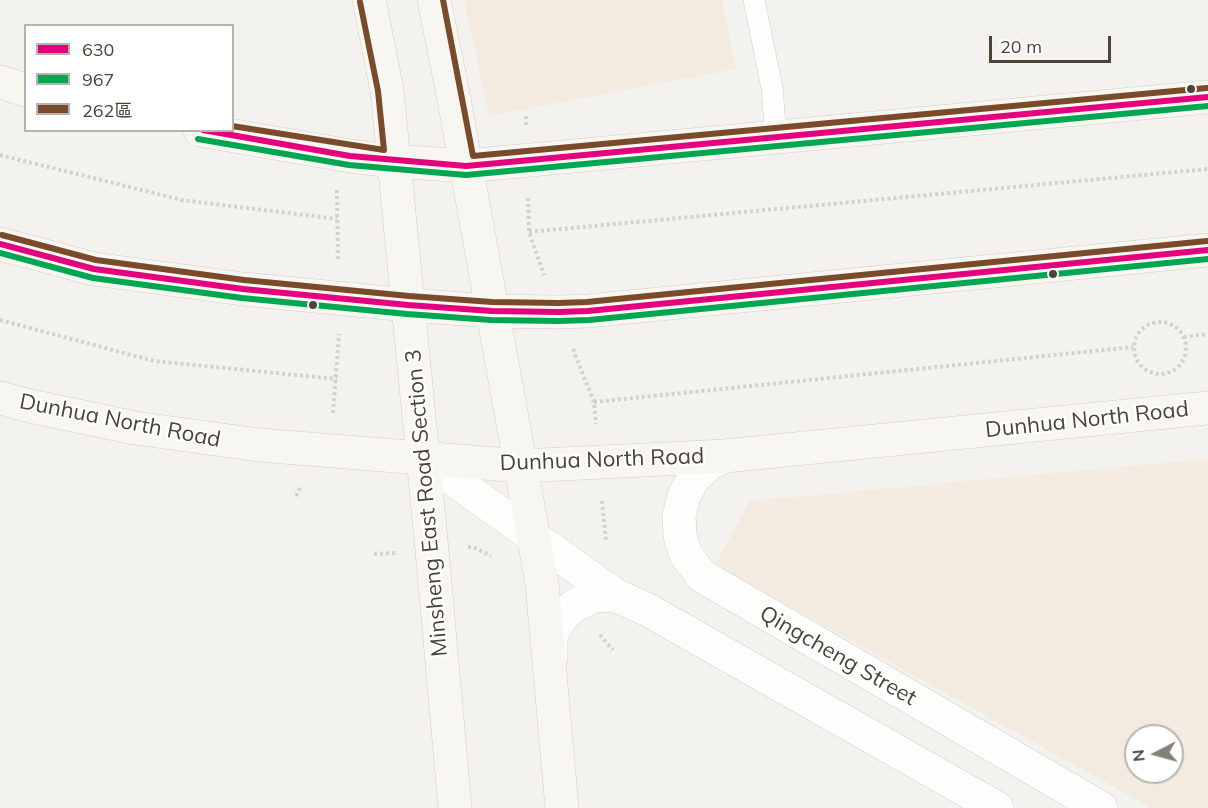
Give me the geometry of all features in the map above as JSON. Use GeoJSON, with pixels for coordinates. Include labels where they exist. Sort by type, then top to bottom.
{"type":"FeatureCollection","features":[{"type":"Feature","properties":{"kind":"main road","name":"Minsheng East Road Section 3"},"geometry":{"type":"LineString","coordinates":[[369,0],[387,90],[455,808]]}},
{"type":"Feature","properties":{"kind":"main road"},"geometry":{"type":"LineString","coordinates":[[434,0],[542,583],[562,808]]}},
{"type":"Feature","properties":{"kind":"main road"},"geometry":{"type":"LineString","coordinates":[[0,82],[24,89]]}},
{"type":"Feature","properties":{"kind":"main road"},"geometry":{"type":"LineString","coordinates":[[213,132],[394,161],[466,166],[1208,97]]}},
{"type":"Feature","properties":{"kind":"main road"},"geometry":{"type":"LineString","coordinates":[[0,244],[94,269],[243,289],[492,311],[588,310],[1208,250]]}},
{"type":"Feature","properties":{"kind":"main road","name":"Dunhua North Road"},"geometry":{"type":"LineString","coordinates":[[0,398],[147,430],[259,446],[521,466],[598,448],[725,456],[1208,408]]}},
{"type":"Feature","properties":{"kind":"street","name":"Qingcheng Street"},"geometry":{"type":"LineString","coordinates":[[725,456],[707,465],[693,479],[684,496],[679,516],[680,536],[686,555],[702,576],[1101,808]]}},
{"type":"Feature","properties":{"kind":"street"},"geometry":{"type":"LineString","coordinates":[[423,459],[615,595],[648,610],[997,808]]}},
{"type":"Feature","properties":{"kind":"street"},"geometry":{"type":"LineString","coordinates":[[550,674],[551,635],[561,618],[575,604],[594,596],[615,595]]}},
{"type":"Feature","properties":{"kind":"lane"},"geometry":{"type":"LineString","coordinates":[[754,0],[772,88],[776,137]]}},
{"type":"Feature","properties":{"kind":"path"},"geometry":{"type":"LineString","coordinates":[[0,155],[182,200],[337,219]]}},
{"type":"Feature","properties":{"kind":"path"},"geometry":{"type":"LineString","coordinates":[[529,232],[1208,169]]}},
{"type":"Feature","properties":{"kind":"path"},"geometry":{"type":"LineString","coordinates":[[337,191],[338,236]]}},
{"type":"Feature","properties":{"kind":"path"},"geometry":{"type":"LineString","coordinates":[[528,203],[529,232],[538,259]]}},
{"type":"Feature","properties":{"kind":"path"},"geometry":{"type":"LineString","coordinates":[[0,320],[154,361],[337,379]]}},
{"type":"Feature","properties":{"kind":"path"},"geometry":{"type":"LineString","coordinates":[[1162,321],[1175,326],[1184,337],[1186,350],[1183,363],[1173,372],[1161,375],[1147,371],[1137,361],[1133,347],[1137,334],[1148,324],[1162,321]]}},
{"type":"Feature","properties":{"kind":"path"},"geometry":{"type":"LineString","coordinates":[[335,409],[339,322]]}},
{"type":"Feature","properties":{"kind":"path"},"geometry":{"type":"LineString","coordinates":[[1184,337],[1208,334]]}},
{"type":"Feature","properties":{"kind":"path"},"geometry":{"type":"LineString","coordinates":[[594,402],[1133,347]]}},
{"type":"Feature","properties":{"kind":"path"},"geometry":{"type":"LineString","coordinates":[[575,354],[594,402],[608,572],[615,595]]}},
{"type":"Feature","properties":{"kind":"shaded area"},"geometry":{"type":"Polygon","coordinates":[[[464,0],[722,0],[736,69],[489,116],[464,0]]]}},
{"type":"Feature","properties":{"kind":"shaded area"},"geometry":{"type":"Polygon","coordinates":[[[1208,459],[1208,808],[1152,808],[715,565],[750,501],[1208,459]]]}},
{"type":"Feature","properties":{"kind":"transit line","name":"262區"},"geometry":{"type":"LineString","coordinates":[[443,0],[473,156],[1207,88]]}},
{"type":"Feature","properties":{"kind":"transit line","name":"262區"},"geometry":{"type":"LineString","coordinates":[[234,126],[384,150],[378,91],[360,2]]}},
{"type":"Feature","properties":{"kind":"transit line","name":"630"},"geometry":{"type":"LineString","coordinates":[[214,132],[350,156],[466,166],[1208,97]]}},
{"type":"Feature","properties":{"kind":"transit line","name":"967"},"geometry":{"type":"LineString","coordinates":[[198,139],[349,165],[466,175],[1208,106]]}},
{"type":"Feature","properties":{"kind":"transit line","name":"262區"},"geometry":{"type":"LineString","coordinates":[[2,235],[96,260],[244,280],[409,296],[492,302],[559,303],[1207,241]]}},
{"type":"Feature","properties":{"kind":"transit line","name":"630"},"geometry":{"type":"LineString","coordinates":[[0,244],[94,269],[243,289],[408,305],[492,311],[559,312],[1208,250]]}},
{"type":"Feature","properties":{"kind":"transit line","name":"967"},"geometry":{"type":"LineString","coordinates":[[0,253],[93,278],[242,298],[407,314],[491,320],[559,321],[589,320],[1208,259]]}}]}
